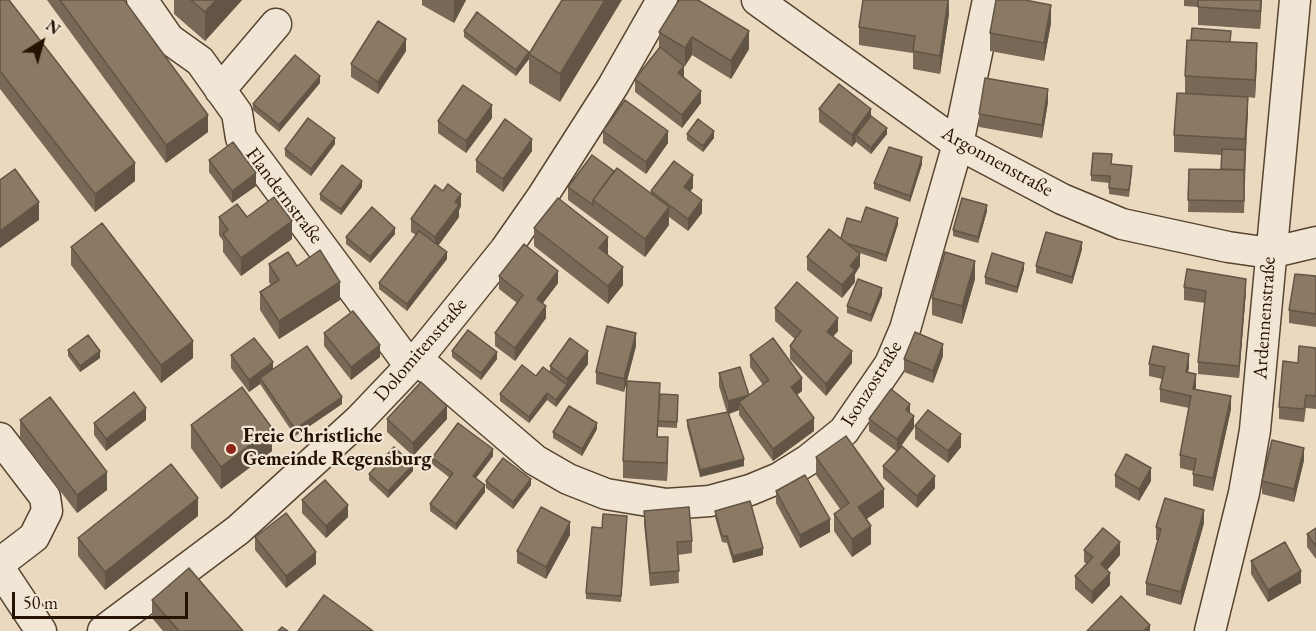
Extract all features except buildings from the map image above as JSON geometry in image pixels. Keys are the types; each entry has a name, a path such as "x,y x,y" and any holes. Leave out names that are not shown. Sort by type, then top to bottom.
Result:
{"street":[{"name":"Flandernstraße","path":"142,0 169,39 200,62 237,113 241,138 413,363"},
{"name":"Dolomitenstraße","path":"103,631 238,530 359,420 413,363 505,250 542,197 613,86 662,0"},
{"name":"Argonnenstraße","path":"757,0 958,144 1062,199 1122,224 1270,253"},
{"name":"Isonzostraße","path":"413,363 536,460 568,479 606,494 666,504 710,501 750,490 779,478 808,460 844,431 890,364 905,329 958,144 988,0"},
{"name":"Ardennenstraße","path":"1210,631 1244,493 1255,430 1295,0"},
{"path":"220,90 276,24"},
{"path":"1270,253 1316,242"},
{"path":"0,438 45,497 47,511 42,526 34,537 0,563"},
{"path":"0,569 41,631"}],"place":[{"name":"Freie Christliche Gemeinde Regensburg","path":"231,449"}]}
